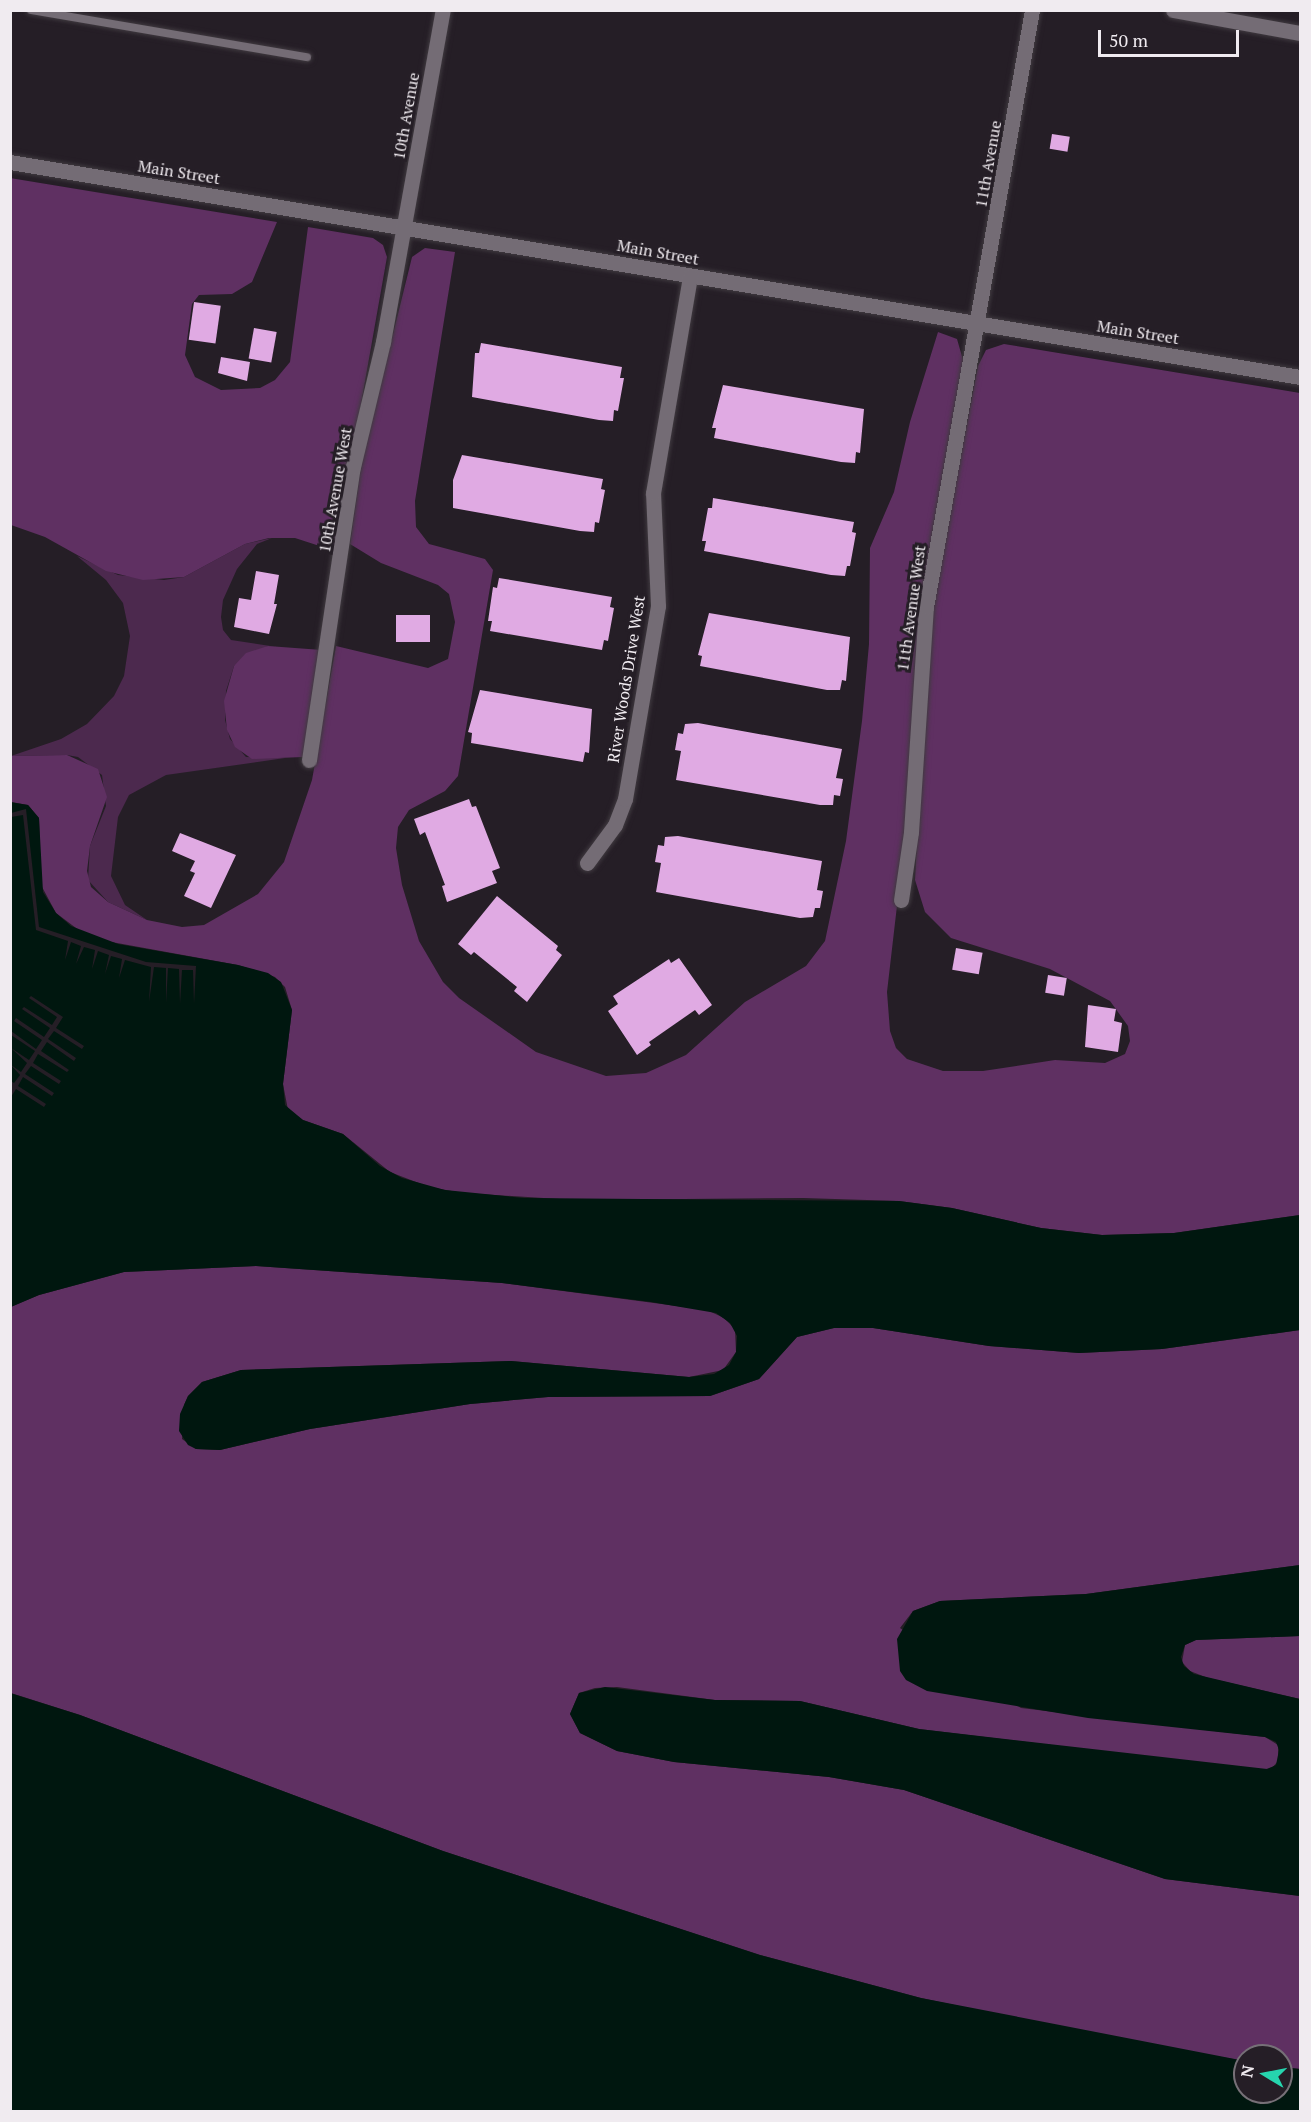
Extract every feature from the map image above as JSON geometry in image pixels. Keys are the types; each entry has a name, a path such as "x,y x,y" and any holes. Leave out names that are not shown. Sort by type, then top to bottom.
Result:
{"street":[{"name":"10th Avenue","path":"405,228 443,10"},
{"name":"11th Avenue","path":"978,323 1032,10"},
{"path":"1173,10 1300,33"},
{"name":"Main Street","path":"10,162 1300,377"},
{"name":"10th Avenue West","path":"309,760 354,467 378,368 405,228"},
{"name":"River Woods Drive West","path":"587,863 618,821 627,788 658,606 653,493 690,276"},
{"name":"11th Avenue West","path":"901,900 911,832 924,622 978,323"}],"lane":[{"path":"31,10 307,57"}],"shaded area":[{"path":"10,178 277,222 252,282 232,294 199,295 192,304 185,355 195,377 221,390 260,388 275,380 290,362 308,227 373,238 383,245 387,257 335,551 295,538 269,538 245,544 184,577 143,580 106,571 45,537 11,525"},
{"path":"425,248 455,252 415,501 416,527 429,544 485,559 493,570 458,776 445,791 409,810 398,827 396,848 402,885 419,941 443,982 459,998 536,1052 606,1076 646,1073 686,1055 745,1002 806,966 825,941 846,841 862,721 869,644 870,548 894,492 910,422 938,332 957,339 963,360 919,626 906,828 887,992 890,1031 896,1048 907,1059 943,1071 983,1071 1055,1060 1105,1063 1125,1054 1130,1041 1128,1026 1110,1001 1050,969 951,938 925,912 915,880 928,628 978,366 986,350 1004,344 1300,393 1300,1215 1174,1233 1102,1235 1041,1228 952,1208 899,1201 803,1198 575,1200 463,1193 429,1187 390,1172 343,1134 303,1120 288,1110 283,1084 292,1010 285,987 275,977 238,965 106,941 80,931 56,913 41,885 39,818 28,805 11,802 10,756 67,755 98,769 107,797 90,846 87,871 91,887 108,902 147,920 182,927 204,925 258,894 284,862 312,780 336,646 428,668 448,659 455,622 449,594 438,585 381,563 350,544 362,460 412,257"},
{"path":"272,538 257,544 237,569 223,600 221,617 223,630 231,640 277,647 268,646 234,666 226,691 225,720 230,739 246,757 285,758 166,775 129,795 118,817 111,876 125,905 147,920 108,902 88,880 90,846 106,806 102,775 78,757 67,755 11,756 61,739 87,724 114,696 124,676 130,636 123,603 106,580 77,556 118,575 164,580 184,577 245,544"},
{"path":"268,646 322,650 303,757 252,759 235,747 227,730 224,701 234,666 246,653"},
{"path":"10,802 28,805 39,818 43,892 56,913 71,926 118,944 238,965 268,973 281,982 292,1010 283,1084 285,1105 303,1120 343,1134 380,1166 402,1178 445,1190 524,1198 899,1201 952,1208 1041,1228 1102,1235 1174,1233 1300,1215 1300,1330 1162,1349 1079,1353 989,1346 873,1328 834,1328 797,1337 759,1379 710,1396 548,1397 470,1404 310,1429 220,1450 196,1449 188,1445 179,1431 180,1414 188,1396 202,1382 241,1370 511,1361 689,1377 714,1374 729,1365 736,1352 737,1336 730,1323 716,1313 651,1302 502,1283 256,1266 124,1272 39,1295 11,1307"},
{"path":"256,1266 502,1283 707,1310 724,1318 735,1329 736,1352 723,1370 689,1377 511,1361 241,1370 202,1382 188,1396 184,1405 182,1439 196,1449 220,1450 310,1429 470,1404 548,1397 710,1396 759,1379 797,1337 834,1328 873,1328 989,1346 1079,1353 1162,1349 1300,1330 1300,1565 1086,1594 940,1601 913,1611 900,1628 1021,1708 1265,1737 1278,1745 1278,1761 1272,1768 1260,1770 919,1729 800,1701 715,1700 617,1687 595,1688 579,1693 570,1714 580,1733 617,1751 674,1762 829,1777 904,1790 1165,1879 1300,1896 1300,2069 1293,2068 1293,2044 1233,2044 1233,2059 1125,2041 921,1998 760,1955 443,1851 80,1715 11,1693 10,1307 39,1295 124,1272"},
{"path":"1300,1565 1300,1636 1196,1640 1185,1645 1181,1657 1184,1666 1194,1674 1300,1699 1300,1896 1165,1879 904,1790 829,1777 674,1762 617,1751 580,1733 570,1714 579,1693 605,1687 715,1700 800,1701 919,1729 1267,1769 1276,1765 1279,1750 1276,1742 1265,1737 1088,1718 927,1691 906,1680 900,1671 897,1639 913,1611 940,1601 1086,1594"},
{"path":"1300,1636 1300,1699 1208,1678 1190,1671 1182,1662 1185,1645 1196,1640"},
{"path":"10,1693 80,1715 443,1851 760,1955 921,1998 1233,2059 1233,2104 1293,2104 1293,2068 1300,2069 1300,2111 11,2111"}],"pier":[{"path":"26,809 39,927 146,962 196,966 194,1004 193,970 182,970 180,1004 179,969 168,968 166,1003 166,968 154,967 149,1002 151,967 125,960 119,978 122,959 111,956 105,974 109,955 98,951 92,969 95,950 84,947 76,964 81,946 71,942 65,960 68,941 36,930 23,815 11,817 11,813"},
{"path":"31,996 63,1017 56,1028 84,1046 82,1049 54,1031 48,1039 76,1058 74,1061 47,1042 41,1051 69,1070 67,1072 38,1054 33,1063 61,1081 59,1084 31,1066 25,1074 54,1093 52,1096 23,1077 18,1086 46,1104 44,1107 16,1089 11,1097 11,1081 14,1083 20,1075 11,1065 21,1072 27,1063 11,1048 29,1060 35,1051 11,1035 11,1031 36,1049 42,1040 14,1021 16,1018 44,1037 50,1028 22,1009 24,1007 52,1025 57,1017 29,998"}],"building":[{"path":"1052,134 1070,137 1067,152 1050,149"},
{"path":"194,302 221,306 215,343 189,340"},
{"path":"254,328 277,332 271,363 249,359"},
{"path":"481,343 622,367 620,378 624,378 618,411 614,410 613,421 472,397 475,353 479,353"},
{"path":"221,357 250,362 247,381 218,373"},
{"path":"723,385 864,409 860,453 856,452 855,463 714,438 716,428 712,428"},
{"path":"462,455 603,479 601,489 605,490 599,523 595,522 594,532 580,531 453,508 453,480"},
{"path":"713,498 854,522 852,532 856,533 850,566 847,566 845,576 704,551 706,541 702,541 708,508 712,508"},
{"path":"256,571 279,575 274,604 277,604 269,634 234,627 239,598 251,600"},
{"path":"499,578 612,597 610,607 614,608 608,641 604,640 602,650 490,631 492,621 488,621 493,587 497,588"},
{"path":"709,613 850,637 846,681 842,680 840,690 827,690 700,666 702,656 698,655"},
{"path":"396,615 430,615 430,642 396,642"},
{"path":"480,690 592,709 589,753 585,752 583,762 471,743 472,733 468,732"},
{"path":"698,723 842,749 836,778 843,779 840,796 834,795 833,805 820,805 676,780 681,751 675,750 678,733 683,734 685,724"},
{"path":"469,799 472,807 476,806 500,868 492,871 497,883 447,902 442,886 445,885 425,832 420,835 414,819"},
{"path":"180,833 236,855 211,908 184,896 195,873 190,871 195,861 172,851"},
{"path":"678,836 822,861 817,890 823,891 820,908 815,908 813,917 800,918 656,892 661,863 655,862 658,845 664,846 665,837"},
{"path":"497,896 558,946 556,950 562,955 527,1002 514,991 517,987 474,952 471,955 458,944"},
{"path":"956,948 983,953 979,974 952,970"},
{"path":"679,958 712,1005 699,1015 695,1010 649,1042 651,1045 637,1055 608,1011 618,1004 613,996 669,959 671,963"},
{"path":"1048,975 1067,978 1064,996 1045,993"},
{"path":"1088,1005 1116,1009 1114,1021 1122,1023 1118,1052 1085,1047"}]}
